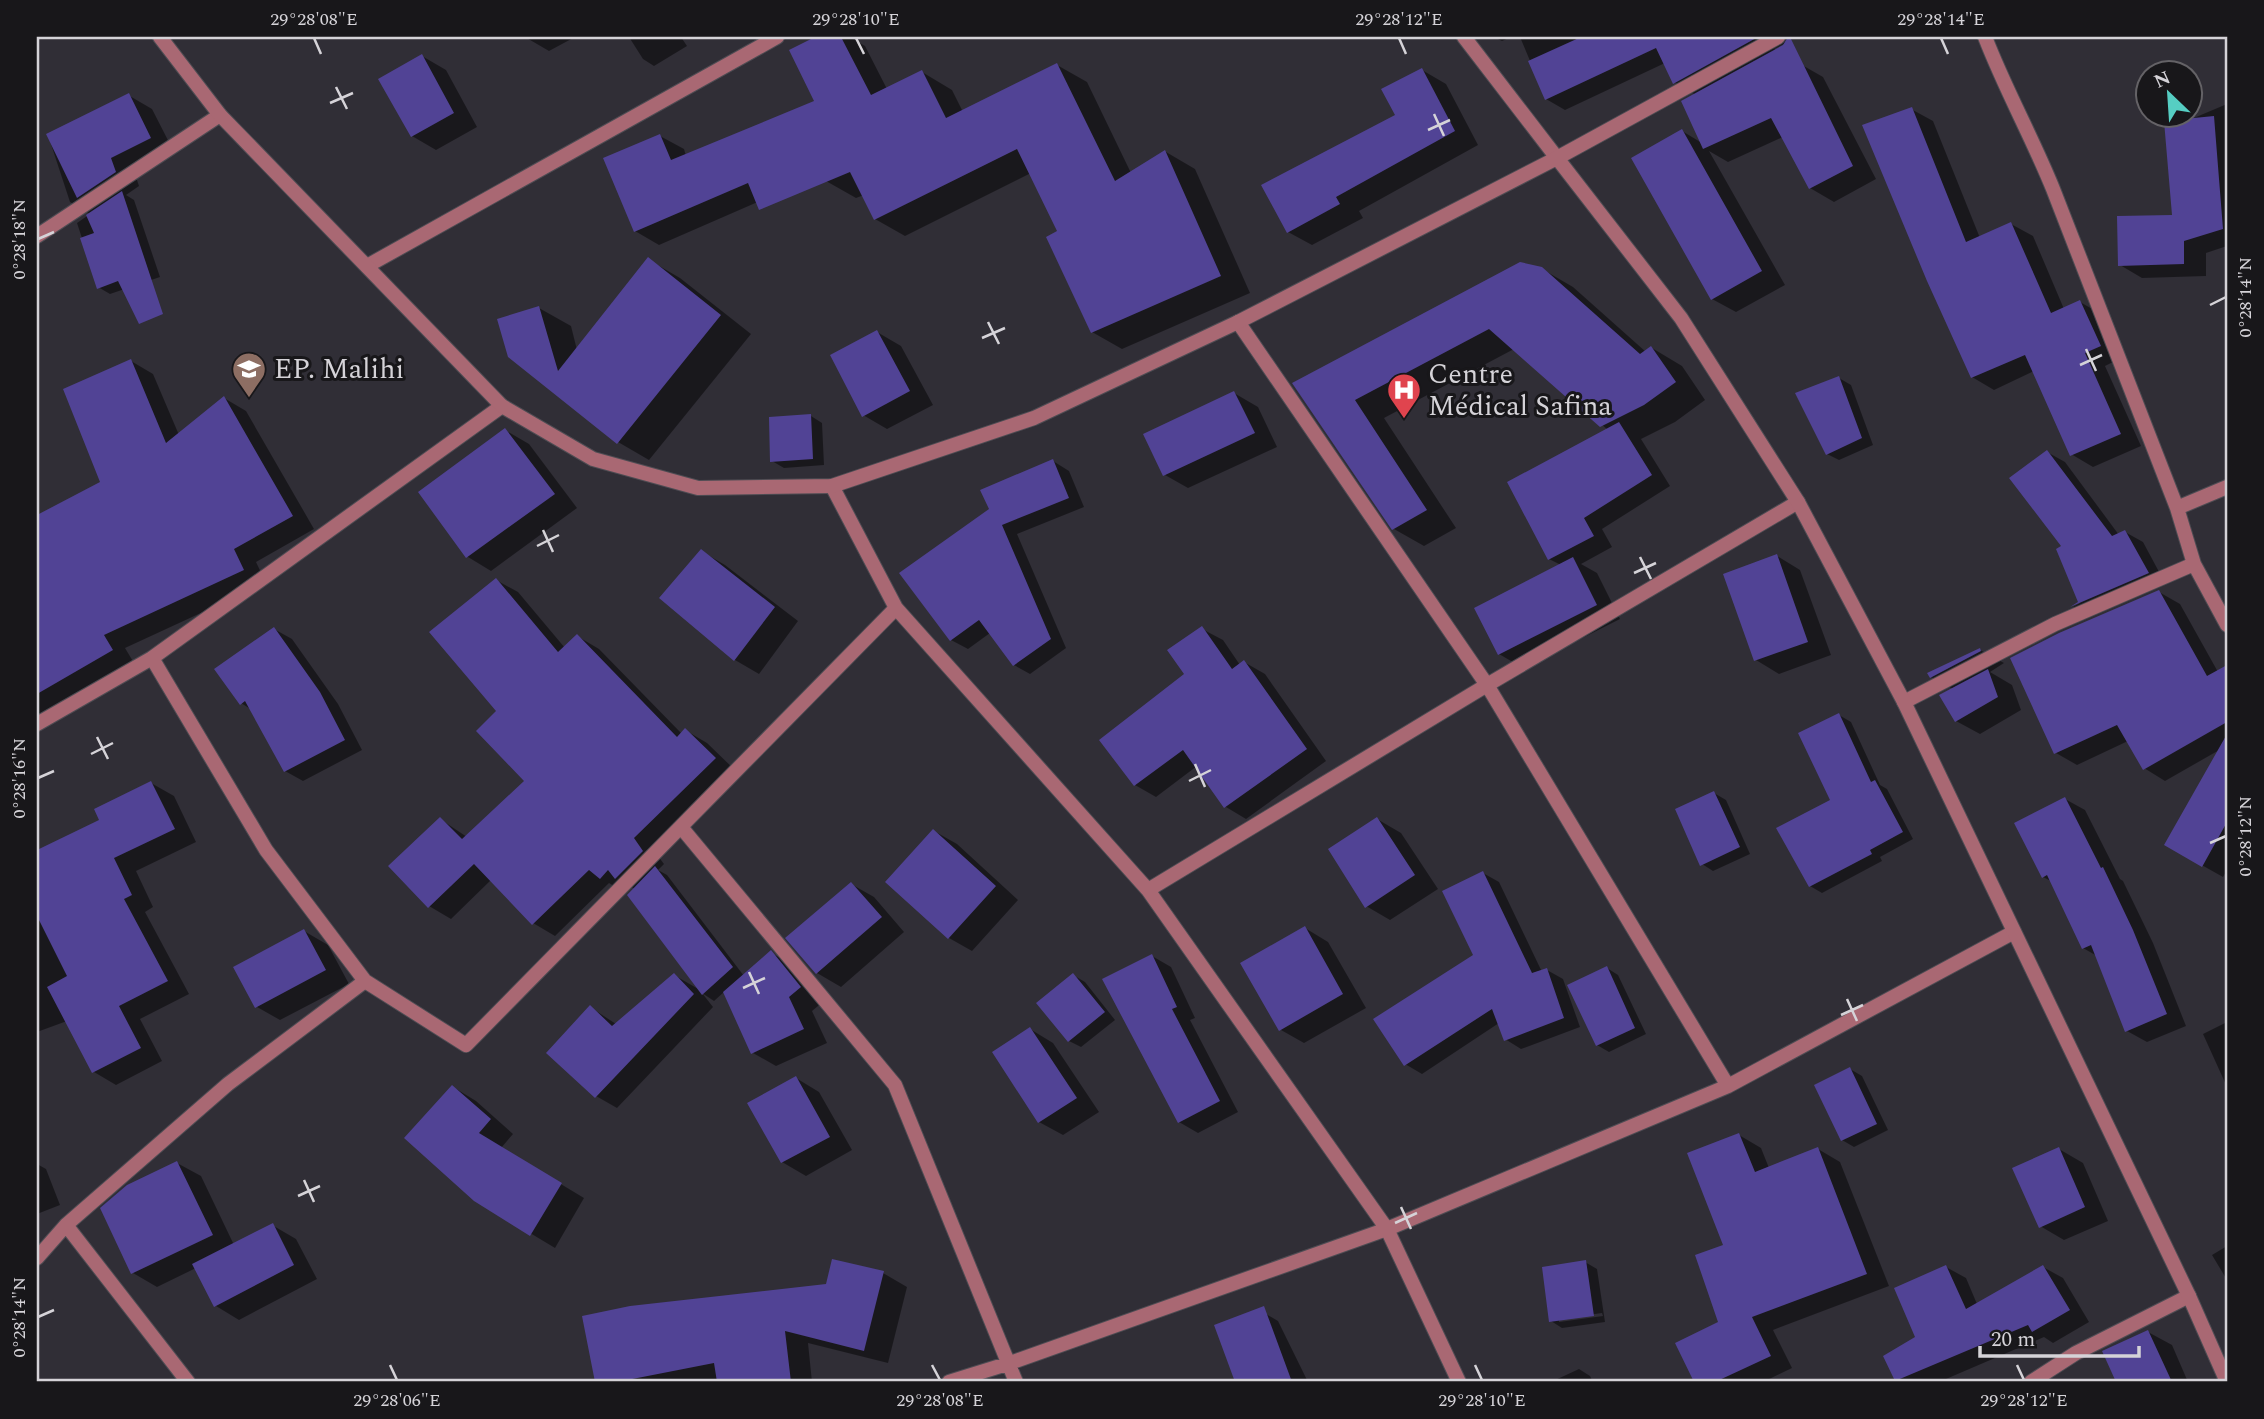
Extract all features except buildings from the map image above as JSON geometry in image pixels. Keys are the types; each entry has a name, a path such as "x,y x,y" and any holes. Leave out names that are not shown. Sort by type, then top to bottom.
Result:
{"street":[{"path":"159,37 220,115 502,406 593,459 698,488 832,486 1034,418 1238,322 1557,158 1778,37"},
{"path":"367,266 776,37"},
{"path":"1464,37 1681,318 1798,502 1905,702 2189,1296 2227,1382"},
{"path":"1985,37 2002,80 2038,154 2177,508 2194,564 2227,625"},
{"path":"37,236 220,115"},
{"path":"1238,322 1487,685 1728,1086"},
{"path":"37,724 152,659 502,406"},
{"path":"832,486 895,607 1148,890 1387,1229 1459,1382"},
{"path":"2177,508 2227,487"},
{"path":"1148,890 1487,685 1798,502"},
{"path":"1905,702 2056,624 2194,564"},
{"path":"152,659 265,850 365,981 466,1045 895,607"},
{"path":"681,827 895,1085 1016,1382"},
{"path":"949,1382 1010,1363 1387,1229 1728,1086 2014,932"},
{"path":"37,1258 66,1225 228,1084 365,981"},
{"path":"66,1225 188,1382"},
{"path":"2031,1382 2076,1353 2189,1296"}],"place":[{"name":"EP. Malihi","path":"249,399"},
{"name":"Centre Médical Safina","path":"1404,420"}]}
